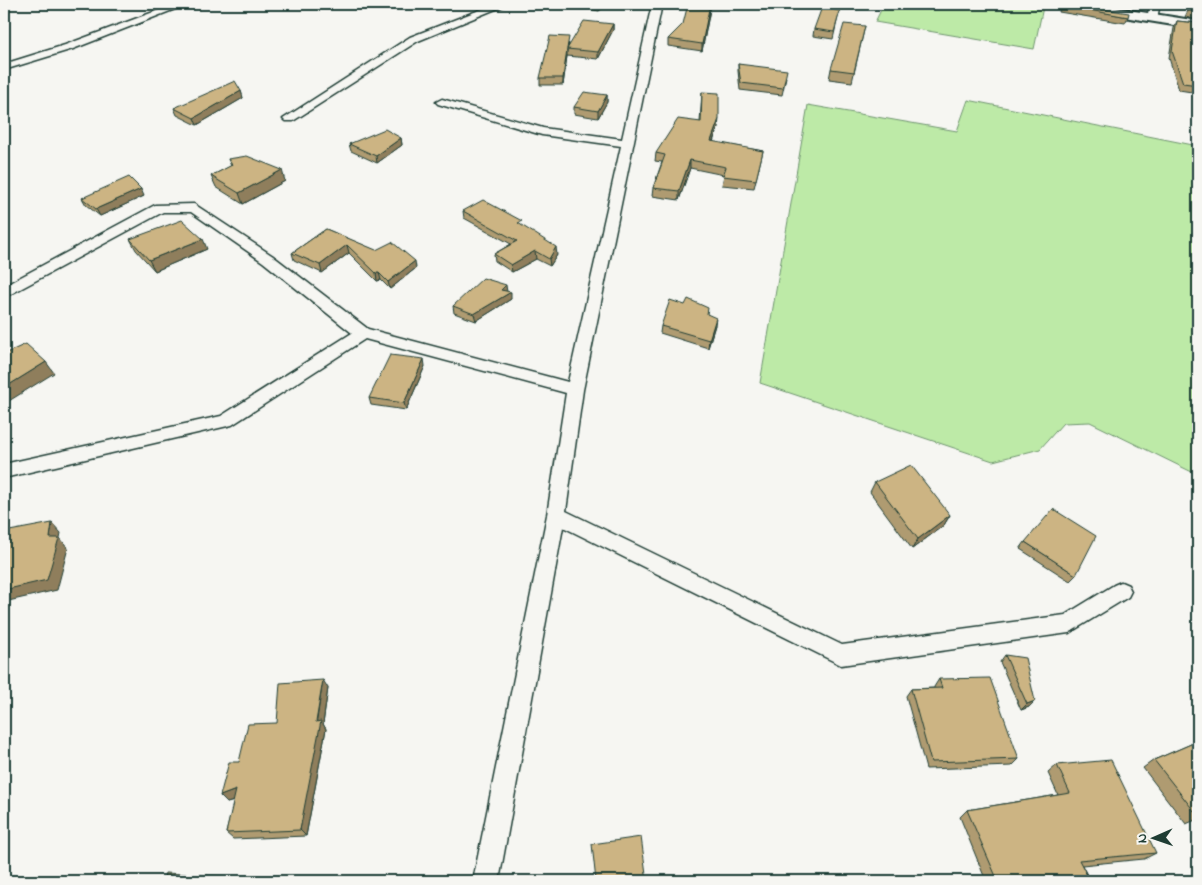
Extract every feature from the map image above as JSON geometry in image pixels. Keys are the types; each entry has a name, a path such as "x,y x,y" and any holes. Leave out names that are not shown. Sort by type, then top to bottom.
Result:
{"main road":[{"path":"1068,4 1154,11 1198,25"}],"street":[{"path":"4,67 69,47 182,4"},
{"path":"289,119 414,39 503,4"},
{"path":"486,881 556,515 575,390 657,4"},
{"path":"442,102 542,131 627,143"},
{"path":"4,292 160,208 194,208 268,259 363,333 575,390"},
{"path":"4,471 226,420 363,333"},
{"path":"556,515 841,655 1069,624 1120,591"}],"green space":[{"path":"884,4 1023,4 1043,7 1034,49 875,22"},
{"path":"968,100 1198,146 1198,475 1090,422 1063,423 1040,449 993,461 760,383 808,105 957,131"}],"building":[{"path":"688,4 710,4 702,44 668,39 683,24"},
{"path":"1062,4 1071,4 1129,13 1128,17"},
{"path":"1191,4 1198,4 1198,12 1188,11"},
{"path":"822,7 840,11 834,32 814,29"},
{"path":"584,21 613,24 598,52 567,49"},
{"path":"1177,21 1198,23 1198,85 1183,83 1172,51"},
{"path":"844,24 865,26 854,72 831,69"},
{"path":"550,36 569,37 563,78 540,78"},
{"path":"738,64 787,70 783,88 741,83"},
{"path":"235,81 241,91 194,118 174,108"},
{"path":"584,92 607,95 598,111 574,107"},
{"path":"702,92 719,93 719,119 711,141 763,151 756,180 723,176 726,167 690,160 679,191 653,188 665,155 656,153 678,119 701,122"},
{"path":"385,129 401,138 376,156 349,144"},
{"path":"247,156 282,170 239,193 211,176 232,165 228,159"},
{"path":"129,177 141,189 96,209 82,198"},
{"path":"483,200 522,221 518,223 556,247 549,259 535,251 511,265 494,254 517,241 463,211"},
{"path":"182,220 203,239 149,260 130,239"},
{"path":"326,229 376,250 392,242 415,261 388,282 347,245 320,265 292,253"},
{"path":"483,278 506,285 501,290 511,292 474,314 453,306"},
{"path":"688,299 708,308 707,314 716,318 709,340 661,326 670,300 685,305"},
{"path":"26,344 46,362 4,388 4,354"},
{"path":"390,355 424,359 404,403 369,398"},
{"path":"911,465 950,515 918,539 875,482"},
{"path":"1053,509 1096,536 1076,575 1025,542"},
{"path":"52,523 50,538 59,538 47,580 4,590 4,532"},
{"path":"1005,655 1025,658 1035,701 1027,704"},
{"path":"990,678 1019,759 931,762 911,689 942,688 939,679"},
{"path":"323,680 316,722 321,721 300,830 226,833 236,790 220,796 229,762 239,762 248,724 277,723 280,683"},
{"path":"1198,741 1198,816 1154,760"},
{"path":"1111,760 1156,853 1079,860 1090,881 1029,881 1028,879 998,881 967,810 1070,793 1057,765"},
{"path":"641,837 647,881 596,881 592,844"},
{"path":"165,873 254,878 254,881 163,881"}]}
